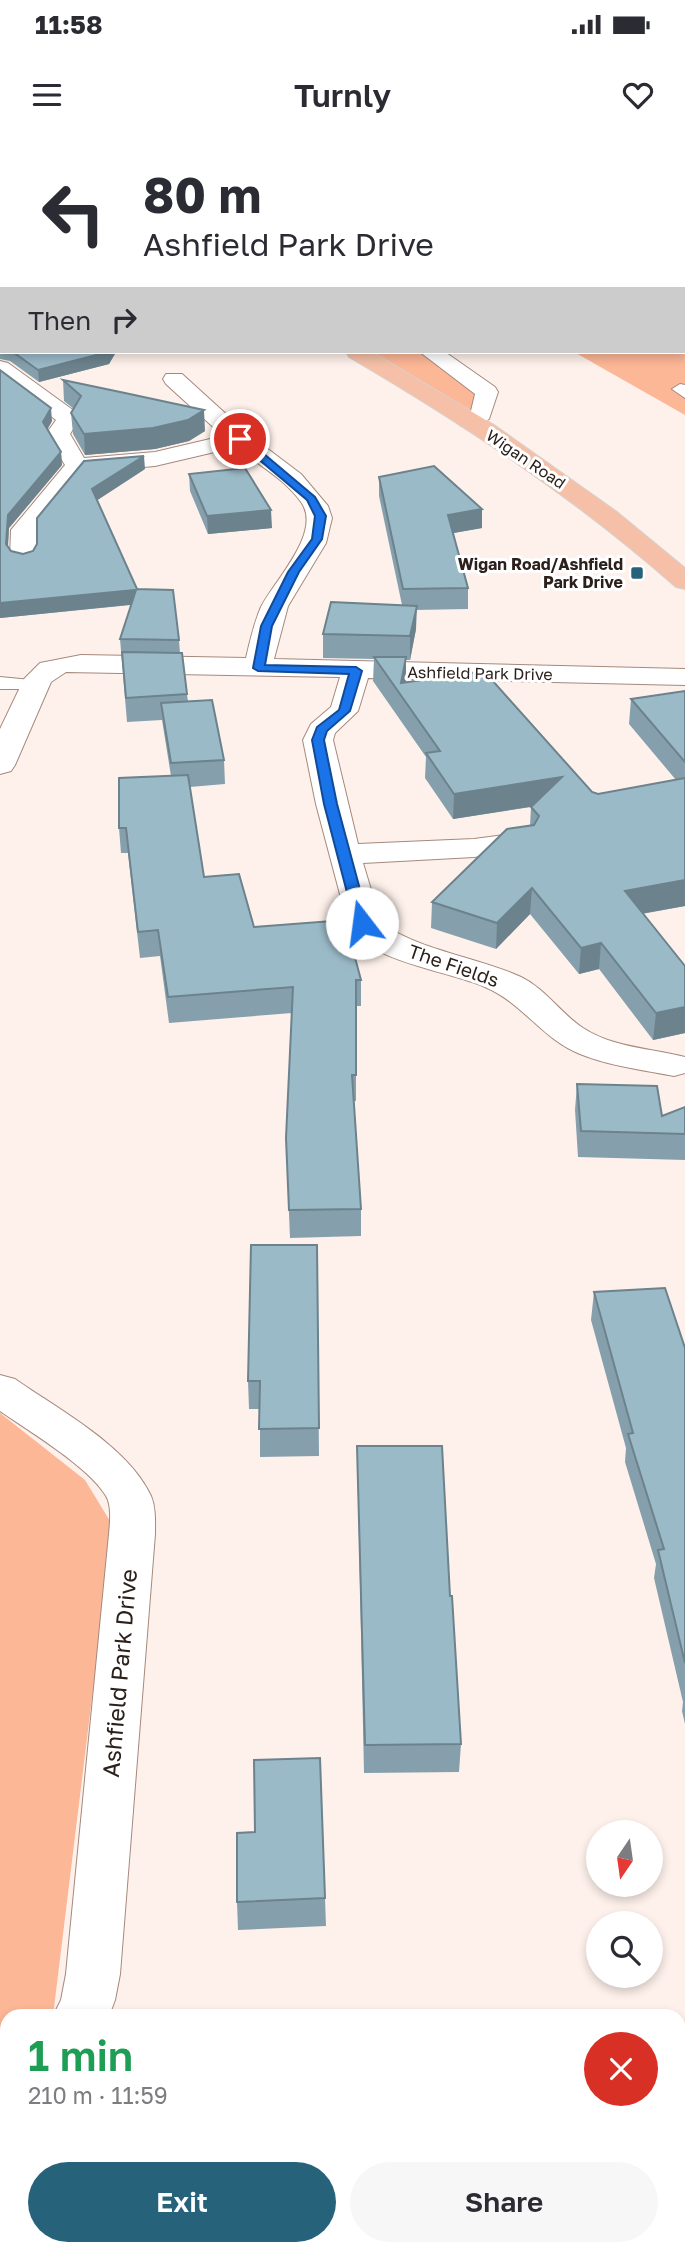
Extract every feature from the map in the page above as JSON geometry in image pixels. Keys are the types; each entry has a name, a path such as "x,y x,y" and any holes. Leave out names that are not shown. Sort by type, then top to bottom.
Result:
{"highway":[{"name":"Wigan Road","path":"360,354 469,421 579,496 682,575"}],"street":[{"path":"434,354 487,392 481,414 469,421"},
{"path":"0,368 69,418 58,434 78,466"},
{"path":"174,379 312,499 321,516 317,539 288,582 266,626 258,668"},
{"path":"23,558 24,530 78,466 155,459 240,439"},
{"name":"Ashfield Park Drive","path":"0,765 35,685 44,672 69,664 685,677"},
{"name":"The Fields","path":"356,671 344,711 318,734 331,804 362,923 373,934 512,985 541,1006 559,1027 590,1046 674,1065"},
{"path":"344,854 474,848 519,842"},
{"name":"Ashfield Park Drive","path":"0,1390 109,1472 128,1495 132,1508 132,1534 94,1961 84,2009"}],"lane":[{"path":"0,683 35,685"}],"shaded area":[{"path":"360,354 434,354 487,392 469,421"},
{"path":"578,354 685,354 685,415"},
{"path":"0,1413 85,1480 113,1526 54,2009 0,2009"}],"building":[{"path":"16,354 100,354 38,370"},
{"path":"0,370 51,408 43,422 61,452 8,515 6,544 11,551 23,554 33,551 37,544 37,518 84,461 144,456 92,489 137,589 173,590 179,640 120,639 136,590 0,603"},
{"path":"63,380 204,410 188,420 153,428 84,434 71,413 81,396"},
{"path":"434,466 482,509 448,515 468,588 403,589 379,477"},
{"path":"245,468 271,510 207,516 189,474"},
{"path":"331,602 417,606 410,636 323,634"},
{"path":"122,652 182,653 187,694 126,698"},
{"path":"374,657 406,657 401,683 484,671 592,792 598,794 685,778 685,880 625,891 685,966 685,1007 656,1013 601,943 581,948 532,888 497,923 432,902 507,829 534,825 539,816 531,807 562,777 454,794 426,753 440,751"},
{"path":"685,691 685,762 631,699"},
{"path":"212,700 224,760 171,763 161,703"},
{"path":"188,775 204,877 239,874 254,927 345,920 361,980 356,980 356,1075 352,1075 361,1209 289,1210 286,1138 293,987 168,997 158,930 138,932 126,828 119,828 119,778"},
{"path":"577,1084 657,1086 662,1116 685,1107 685,1134 581,1131"},
{"path":"251,1245 317,1245 319,1428 259,1429 260,1381 248,1381"},
{"path":"665,1288 685,1348 685,1663 658,1550 664,1549 628,1434 633,1433 594,1292"},
{"path":"357,1446 442,1446 461,1744 365,1745"},
{"path":"320,1758 325,1898 237,1902 237,1833 255,1832 254,1760"}],"place":[{"name":"Wigan Road/Ashfield Park Drive","path":"637,573"}],"route":[{"path":"240,439 312,499 321,516 317,539 294,572 266,626 258,668 356,671 349,702 344,711 321,730 318,740 331,804 362,923"}]}
